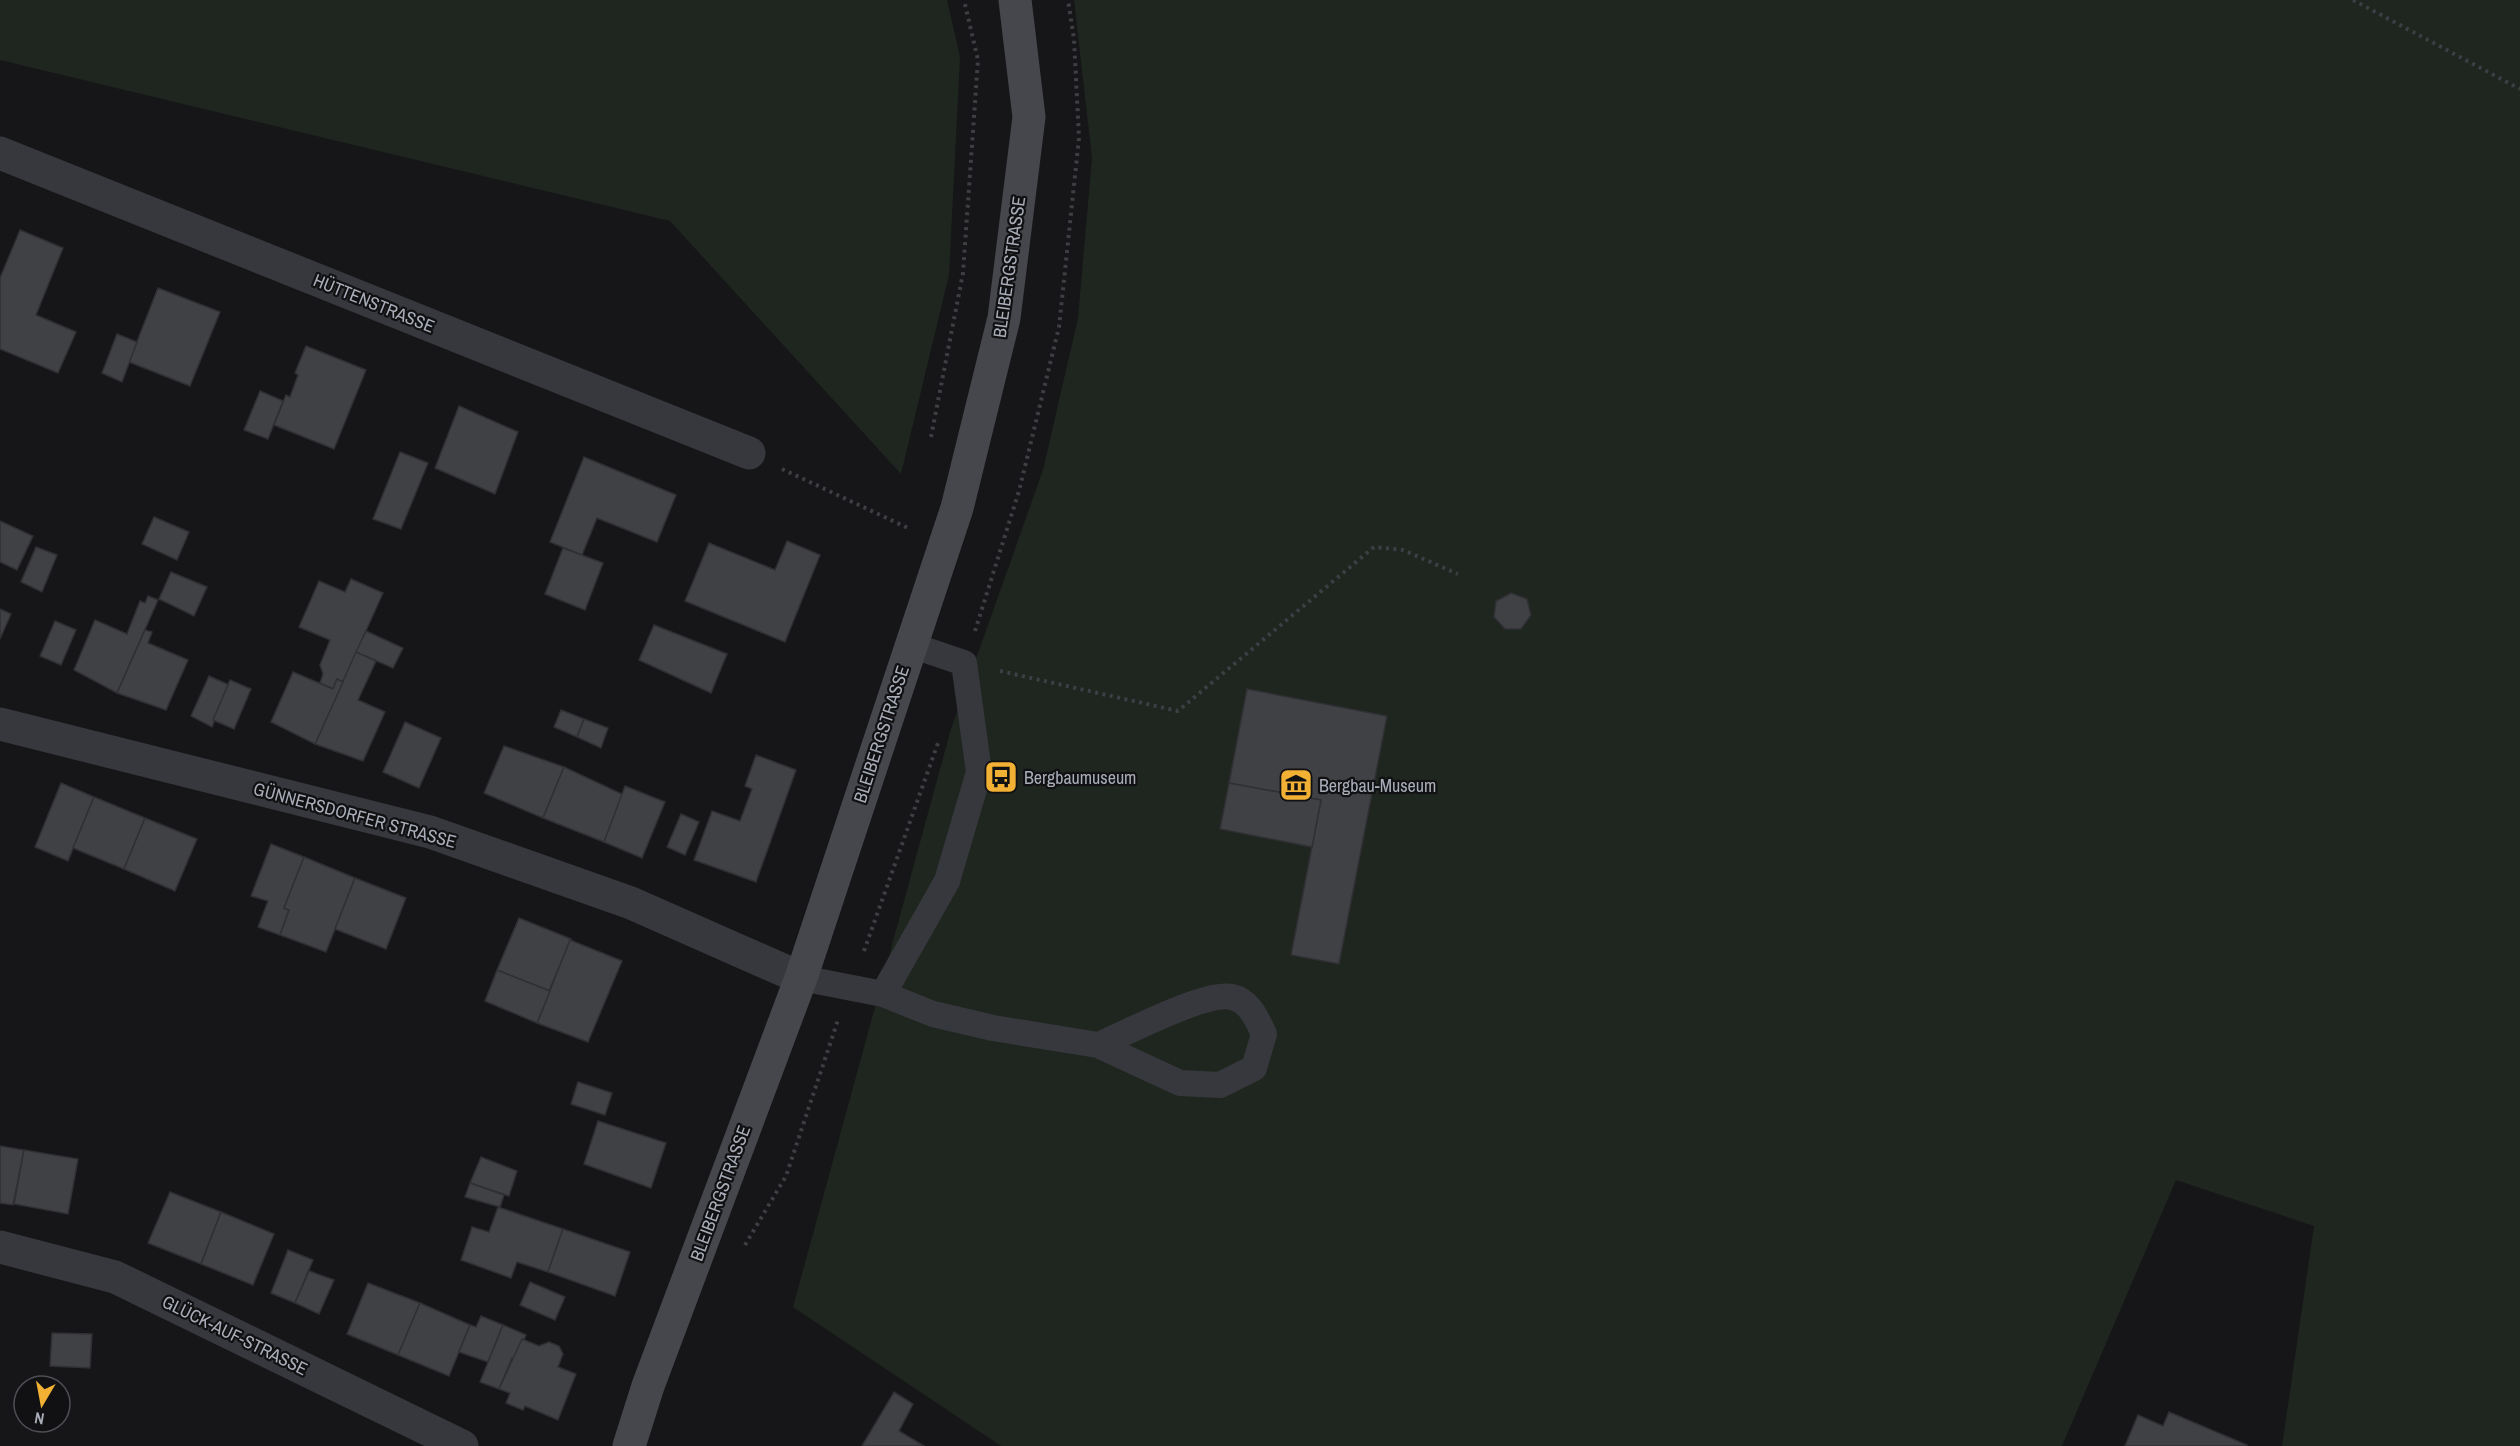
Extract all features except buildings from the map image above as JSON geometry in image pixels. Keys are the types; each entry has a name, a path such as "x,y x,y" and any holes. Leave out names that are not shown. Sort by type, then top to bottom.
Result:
{"street":[{"name":"BLEIBERGSTRASSE","path":"629,1446 648,1386 801,978 957,508 1004,318 1029,117 1015,0"},
{"name":"HÜTTENSTRASSE","path":"0,153 749,453"},
{"name":"GÜNNERSDORFER STRASSE","path":"0,724 430,832 631,903 801,978"},
{"name":"GLÜCK-AUF-STRASSE","path":"0,1246 115,1277 462,1446"}],"lane":[{"path":"883,994 947,880 979,772 964,663 910,645"},
{"path":"801,978 883,994 933,1014 1098,1045 1180,1083 1220,1085 1254,1068 1264,1034 1251,1008 1232,997 1190,1003 1150,1024 1098,1045"}],"path":[{"path":"930,444 963,273 978,60 964,0"},
{"path":"2353,0 2520,88"},
{"path":"749,453 943,545"},
{"path":"964,663 1178,711 1374,548 1402,549 1458,574"}],"shaded area":[{"path":"0,0 947,0 960,57 949,275 901,474 670,221 0,60"},
{"path":"1074,0 2520,0 2520,1446 2282,1446 2314,1226 2176,1180 2062,1446 1001,1446 793,1307 951,729 1043,470 1078,318 1092,158"}],"place":[{"name":"Bergbaumuseum","path":"1001,777"},
{"name":"Bergbau-Museum","path":"1296,785"}]}
